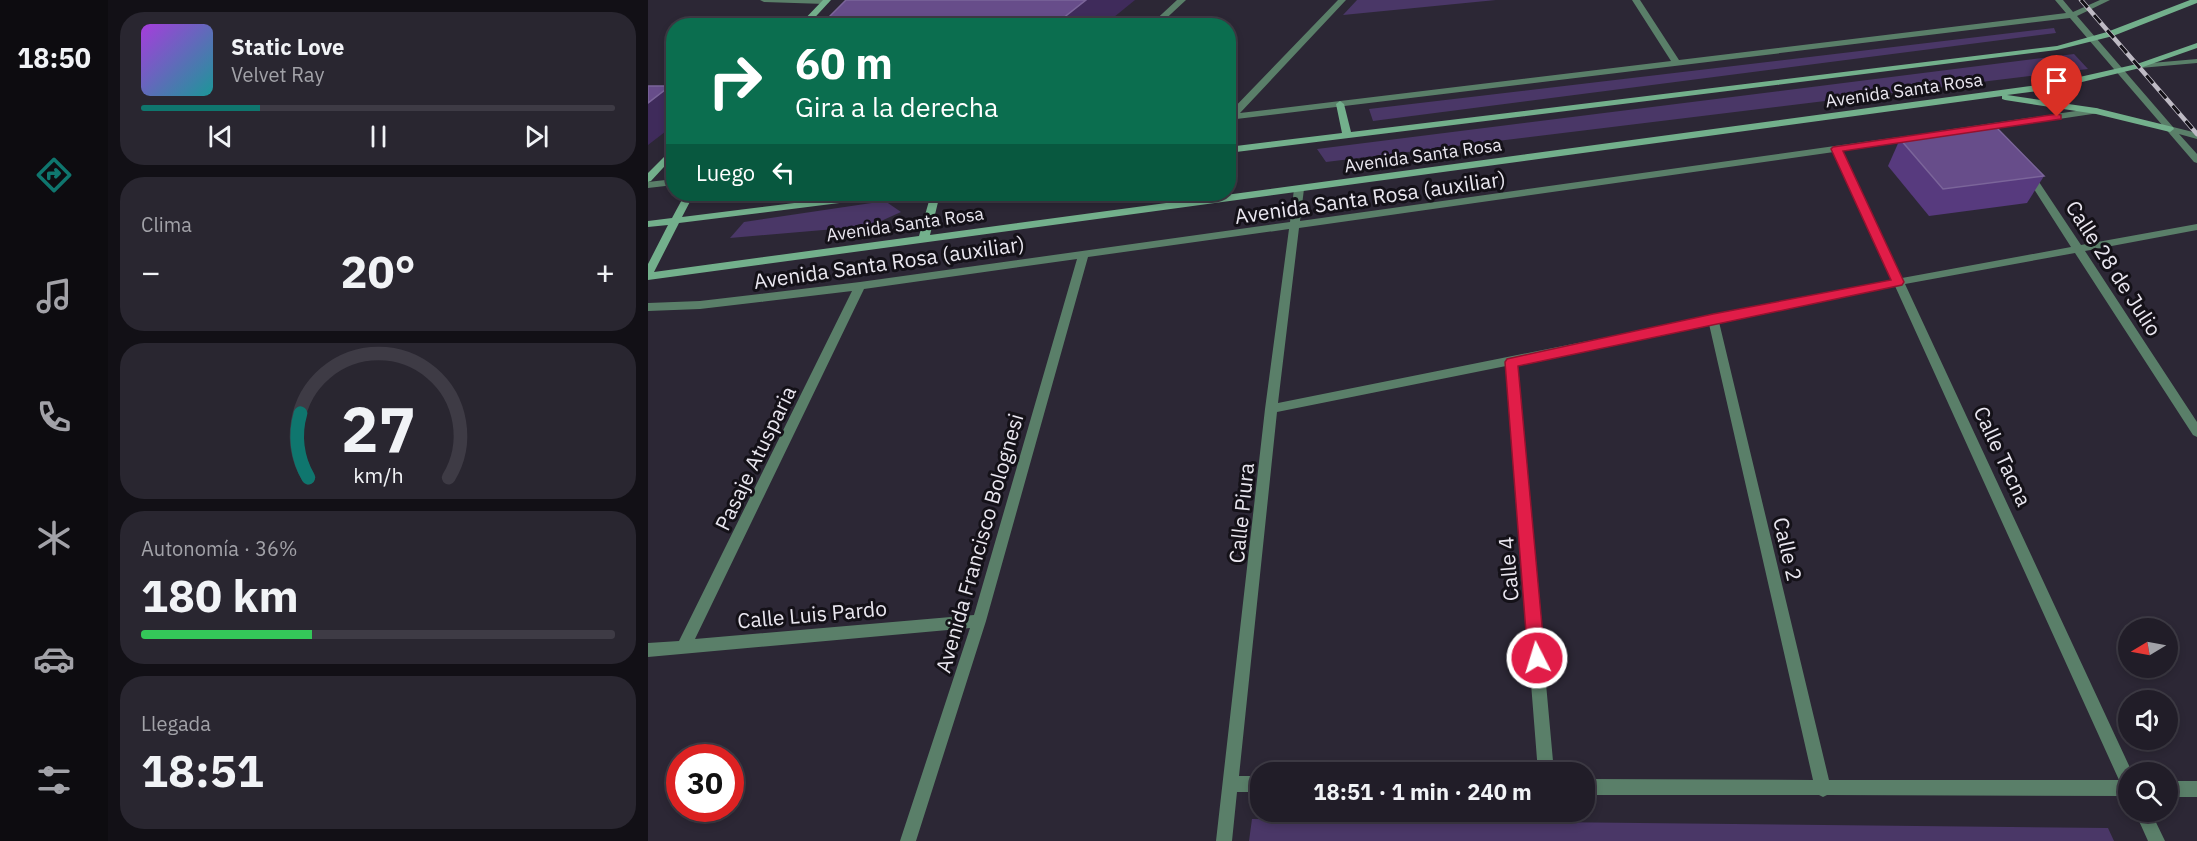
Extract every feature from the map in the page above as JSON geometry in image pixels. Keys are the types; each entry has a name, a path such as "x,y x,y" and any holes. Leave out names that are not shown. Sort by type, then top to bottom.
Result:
{"main road":[{"name":"Avenida Santa Rosa","path":"1236,149 2012,55 2057,48 2093,39 2197,0"},
{"path":"810,18 826,1"},
{"name":"Avenida Santa Rosa","path":"1236,197 2053,86 2121,72 2197,45"},
{"path":"1989,95 2096,111 2170,129"},
{"path":"1340,104 1347,135"},
{"path":"648,179 666,159"},
{"path":"648,275 686,201"},
{"name":"Avenida Santa Rosa","path":"648,224 830,201"},
{"path":"924,238 933,201"},
{"name":"Avenida Santa Rosa","path":"648,275 1207,201"}],"street":[{"path":"764,0 826,1"},
{"path":"1162,18 1182,0"},
{"path":"1236,111 1342,0"},
{"path":"1636,0 1676,62"},
{"path":"2059,0 2197,160"},
{"path":"1236,116 2072,15 2106,0"},
{"path":"2140,66 2197,61"},
{"name":"Avenida Santa Rosa (auxiliar)","path":"648,307 700,305 860,286 1837,149 2002,131 2096,111"},
{"path":"2170,129 2197,136"},
{"name":"Calle Tacna","path":"1837,149 2119,762"},
{"name":"Calle 28 de Julio","path":"2023,164 2197,432"},
{"path":"648,185 666,183"},
{"name":"Calle Piura","path":"1224,841 1271,409 1299,189"},
{"path":"1271,409 1898,282 2197,227"},
{"name":"Avenida Francisco Bolognesi","path":"908,841 979,621 1084,254"},
{"name":"Pasaje Atusparia","path":"684,646 860,286"},
{"name":"Calle 2","path":"1713,319 1822,789"},
{"name":"Calle 4","path":"1511,362 1545,762"},
{"name":"Calle Luis Pardo","path":"648,650 979,621"},
{"path":"1232,784 1250,784"},
{"path":"1595,787 2118,788"},
{"path":"2178,789 2197,789"},
{"path":"2148,822 2157,841"}],"shaded area":[{"path":"1357,0 1496,0 1343,15"},
{"path":"2054,28 2056,33 1373,121 1369,109"},
{"path":"2074,54 2088,69 1326,162 1317,149"},
{"path":"885,201 901,212 870,226 730,238 744,222"},
{"path":"1252,822 1537,822 2108,828 2114,841 1249,841"}],"building":[{"path":"846,0 1086,0 1063,18 828,18"},
{"path":"648,86 666,86 666,89 648,103"},
{"path":"1996,127 2044,176 1943,189 1900,139"}],"railway":[{"path":"2081,0 2197,134"}],"route":[{"path":"1537,658 1511,362 1898,282 1837,149 2057,117"}]}
